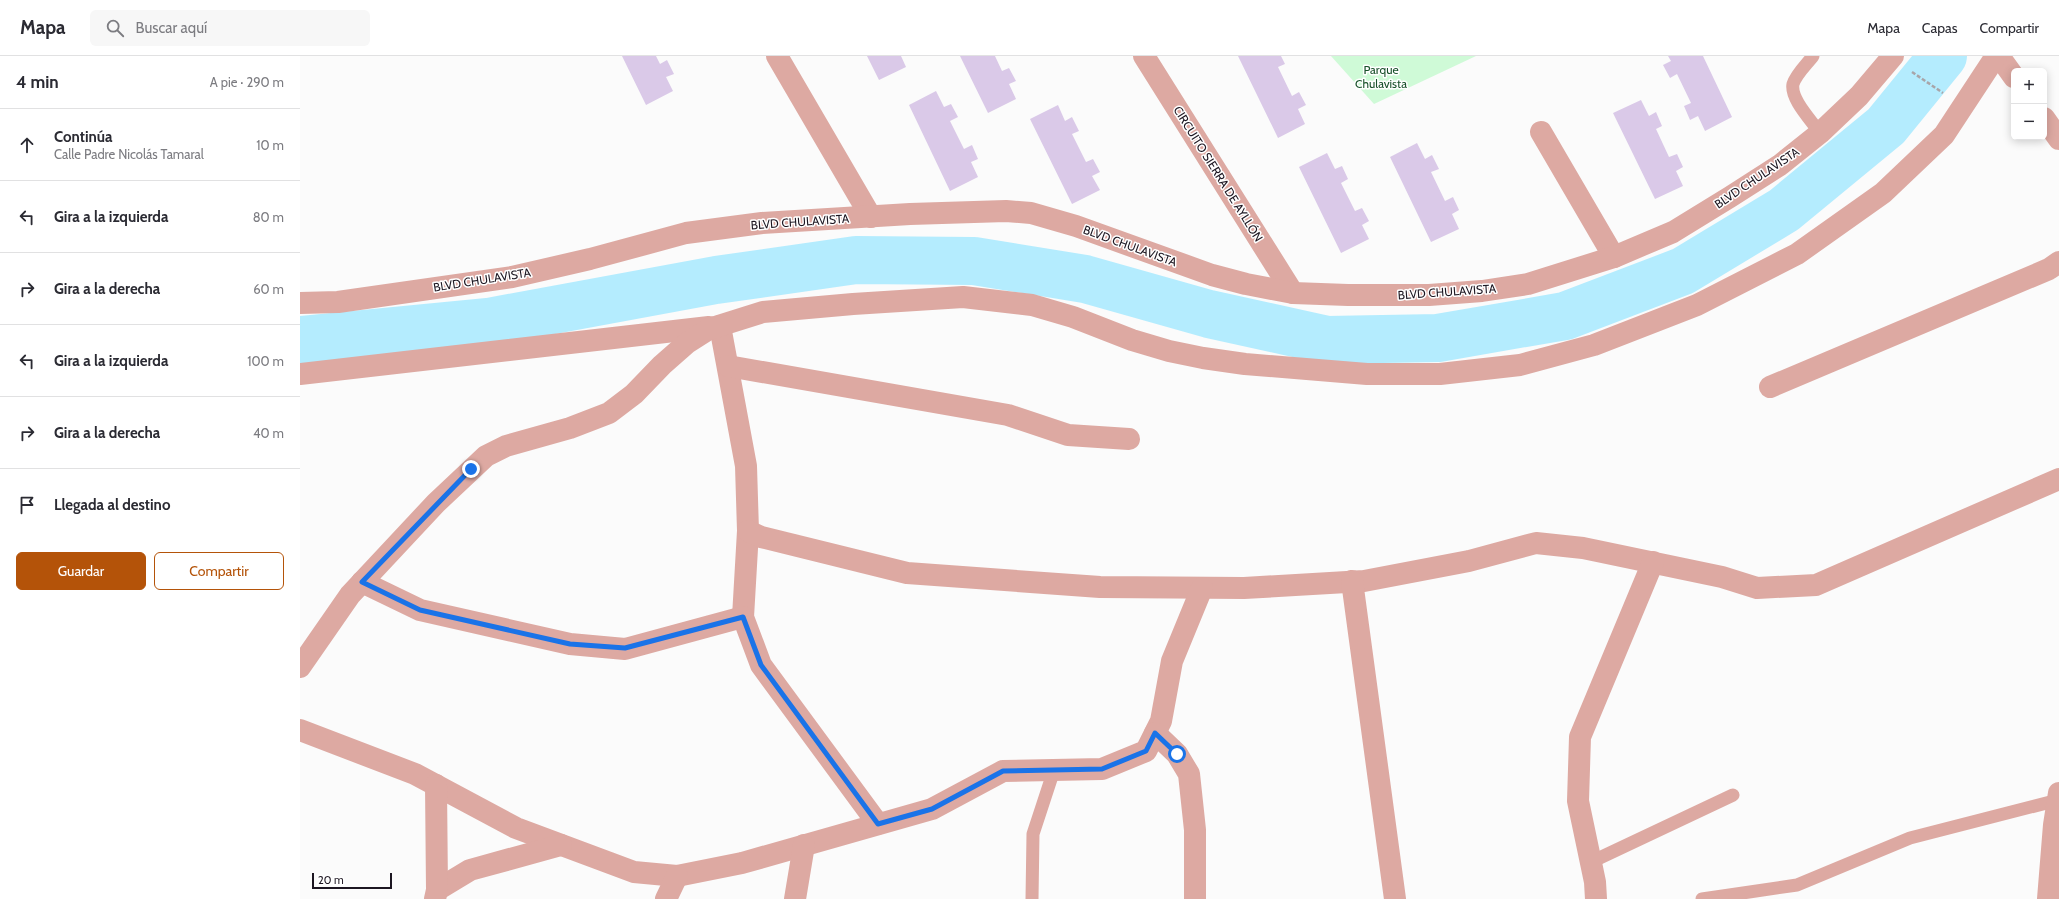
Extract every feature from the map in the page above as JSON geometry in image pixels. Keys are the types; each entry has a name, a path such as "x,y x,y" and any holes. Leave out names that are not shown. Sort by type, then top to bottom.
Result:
{"street":[{"path":"777,56 871,217"},
{"name":"CIRCUITO SIERRA DE AYLLÓN","path":"1144,56 1293,293"},
{"path":"300,667 350,595 436,503 486,456 506,446 570,428 609,413 634,394 662,365 687,344 710,329 764,312 853,304 963,297 1032,305 1074,317 1132,340 1169,351 1245,364 1367,374 1440,374 1520,365 1594,345 1697,305 1797,254 1883,193 1944,135 1996,56"},
{"path":"1999,56 2011,73"},
{"name":"BLVD CHULAVISTA","path":"300,303 338,302 512,277 590,259 686,233 762,223 977,211 1031,213 1076,226 1212,275 1246,284 1293,293 1429,295 1482,291 1528,284 1614,258 1673,232 1780,165 1820,132 1859,96 1892,57"},
{"path":"2047,122 2059,139"},
{"path":"1540,132 1614,258"},
{"path":"1770,387 2049,269 2059,262"},
{"path":"720,326 746,466 748,531 743,617 761,665 878,824"},
{"path":"300,374 720,326"},
{"path":"728,366 1008,415 1068,435 1129,439"},
{"path":"748,531 762,537 907,573 1100,588 1244,588 1364,581 1469,561 1536,543 1583,548 1653,562 1722,577 1757,588 1816,585 2059,479"},
{"path":"1596,899 1591,862 1578,801 1580,737 1653,562"},
{"path":"1352,581 1395,899"},
{"path":"362,582 420,610 570,644 625,648 743,617"},
{"path":"300,730 415,774 516,828 634,872 677,876 742,863 932,809 1003,771 1102,769 1146,751 1161,720 1172,661 1202,588"},
{"path":"1155,733 1177,754 1189,774 1195,830 1195,899"},
{"path":"436,785 436,895"},
{"path":"2048,899 2058,797"},
{"path":"436,895 470,870 561,845"},
{"path":"795,899 804,845"},
{"path":"666,899 677,876"}],"lane":[{"path":"1813,56 1795,80 1793,85 1794,97 1820,132"},
{"path":"1032,899 1033,834 1054,770"},
{"path":"1591,862 1733,795"},
{"path":"1702,899 1797,885 1910,838 2058,797"}],"path":[{"path":"1892,57 1963,107"}],"green space":[{"name":"Parque Chulavista","path":"1331,56 1476,56 1374,104"}],"building":[{"path":"622,56 656,56 660,64 667,60 674,74 666,77 673,91 646,105"},
{"path":"867,56 901,56 906,67 879,80"},
{"path":"960,56 995,56 1002,71 1009,68 1016,81 1009,84 1016,99 988,113"},
{"path":"1238,56 1281,56 1285,64 1278,67 1292,96 1299,92 1306,105 1298,109 1305,124 1278,138"},
{"path":"1668,56 1703,56 1732,117 1705,131 1698,116 1690,120 1684,106 1691,103 1677,74 1670,78 1663,65 1671,61"},
{"path":"936,91 944,107 951,104 958,117 950,121 964,149 972,145 978,159 971,162 978,177 950,191 909,105"},
{"path":"1641,100 1649,116 1656,112 1662,126 1656,129 1669,157 1677,154 1683,167 1676,171 1683,186 1655,199 1613,113"},
{"path":"1058,105 1065,121 1072,117 1079,131 1072,134 1086,162 1093,159 1100,172 1092,176 1100,190 1072,204 1030,119"},
{"path":"1417,143 1425,159 1432,155 1439,169 1431,172 1445,201 1453,197 1459,210 1452,214 1459,229 1431,242 1390,157"},
{"path":"1327,153 1335,169 1342,166 1348,179 1341,183 1355,211 1362,208 1369,221 1362,225 1369,239 1341,253 1299,167"}],"waterway":[{"path":"300,340 488,322 716,280 856,260 974,261 1085,279 1209,314 1327,340 1438,338 1565,316 1683,271 1784,210 1886,126 1943,56"}],"route":[{"path":"471,469 436,503 362,582 420,610 570,644 625,648 743,617 761,665 878,824 932,809 1003,771 1102,769 1146,751 1155,733 1177,754"}]}
